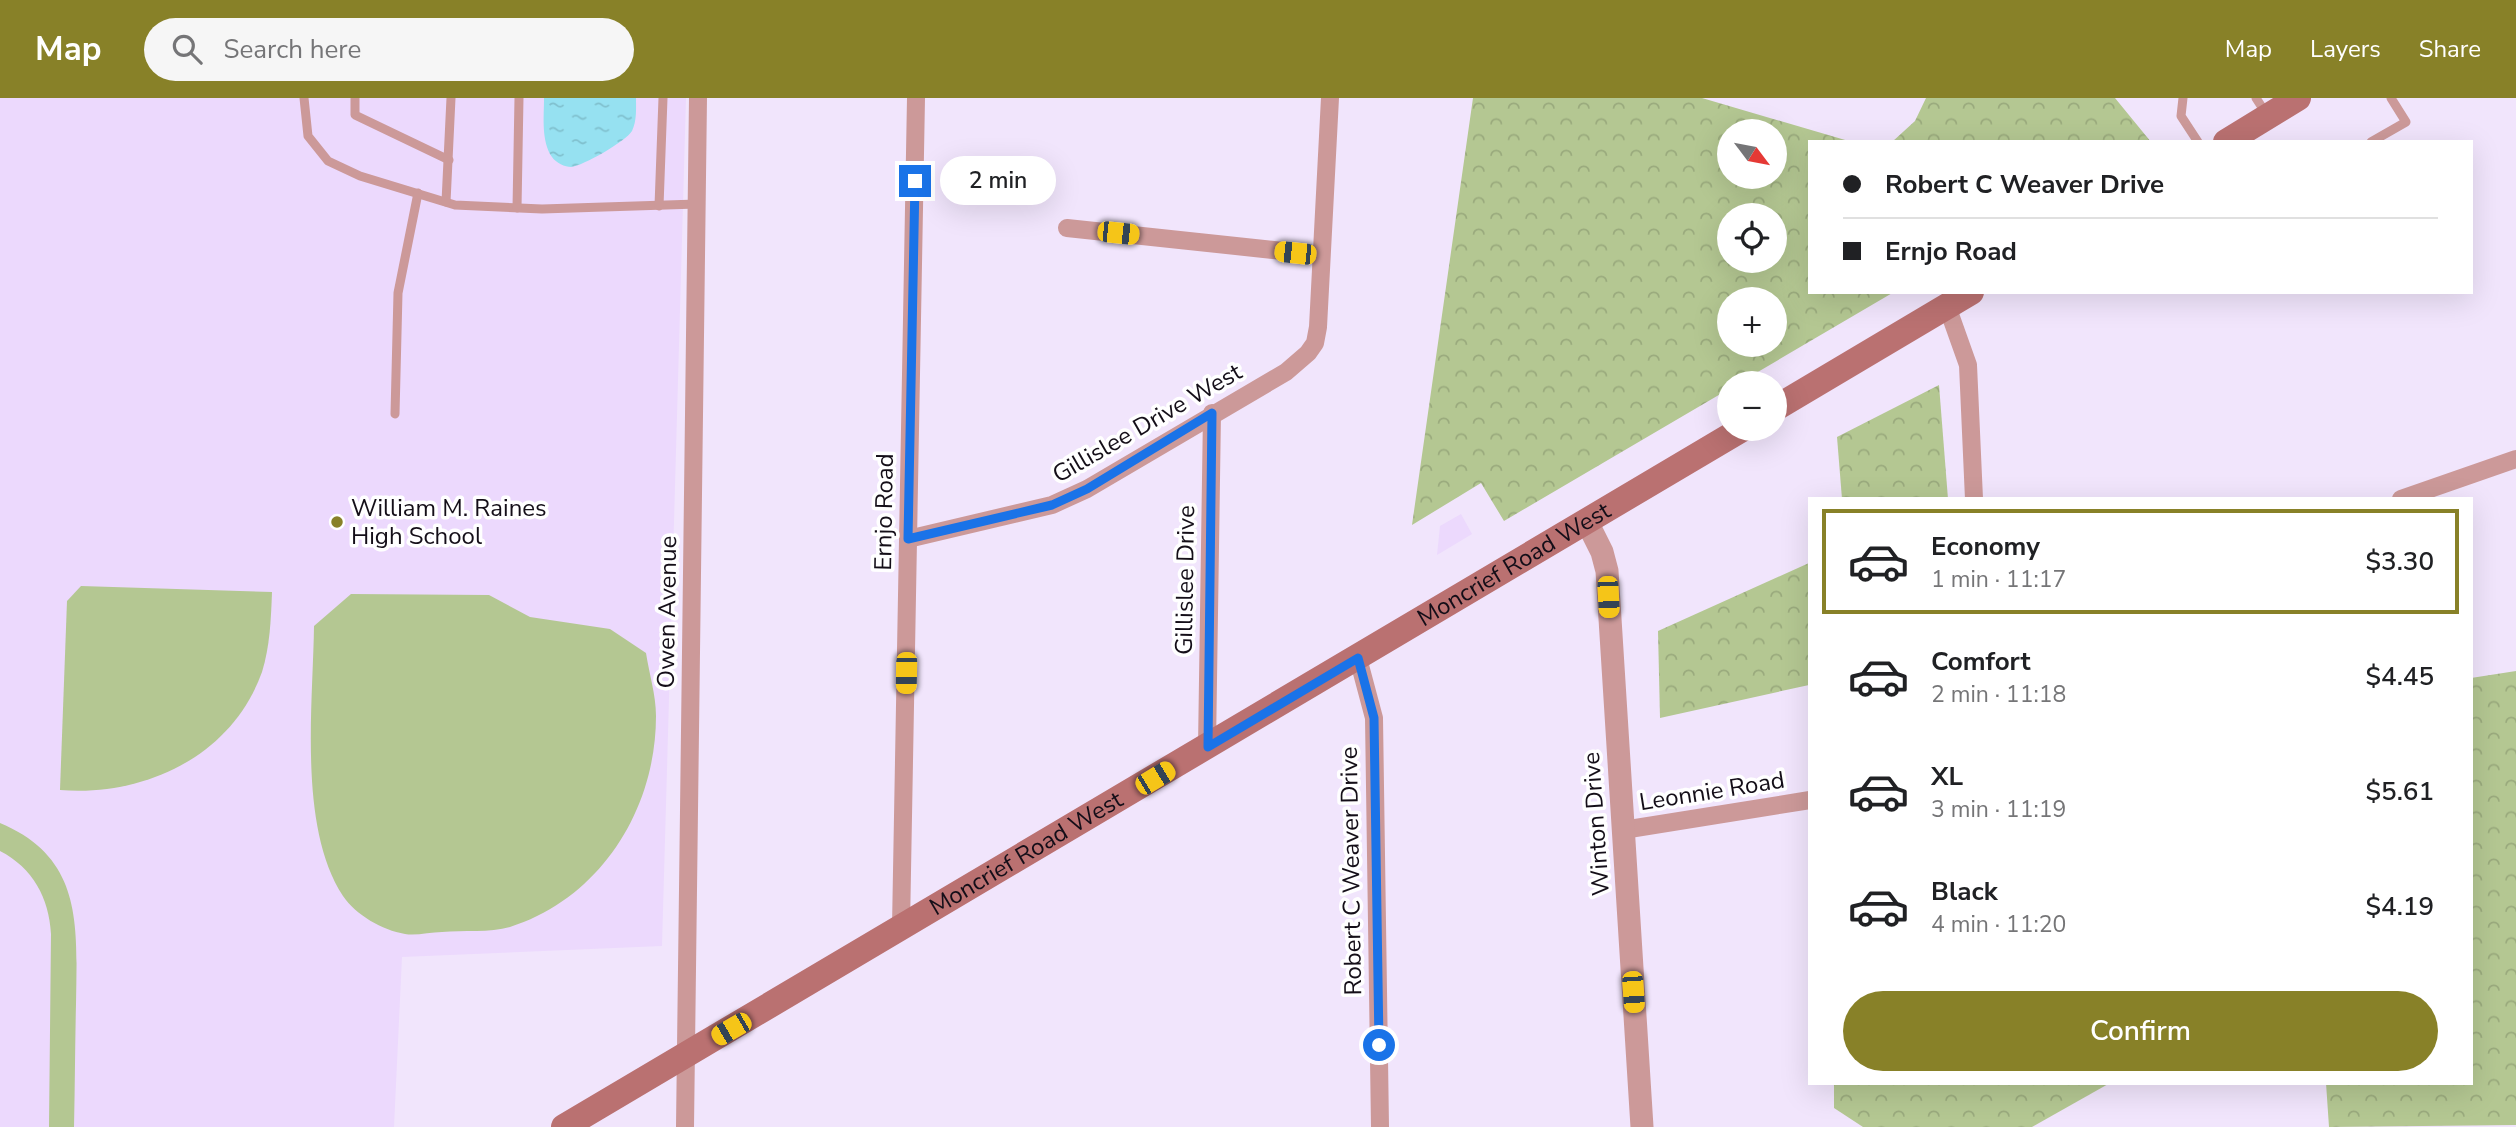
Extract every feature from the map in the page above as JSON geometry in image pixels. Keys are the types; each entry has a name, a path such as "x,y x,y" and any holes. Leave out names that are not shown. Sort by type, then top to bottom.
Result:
{"main road":[{"path":"2232,140 2262,107 2298,98"},
{"path":"1787,401 1968,294"},
{"name":"Moncrief Road West","path":"564,1127 1722,441"}],"street":[{"name":"Ernjo Road","path":"901,927 916,98"},
{"name":"Gillislee Drive West","path":"908,539 1052,505 1087,489 1212,413 1286,372 1308,353 1315,342 1322,293 1320,255 1330,98"},
{"name":"Owen Avenue","path":"685,1127 697,204 701,100"},
{"path":"1067,228 1320,255"},
{"path":"1947,306 1968,365 1974,497"},
{"name":"Gillislee Drive","path":"1208,747 1212,413"},
{"path":"2407,497 2516,459"},
{"name":"Winton Drive","path":"1587,522 1602,552 1607,571 1642,1127"},
{"name":"Robert C Weaver Drive","path":"1358,658 1374,718 1380,1127"},
{"name":"Leonnie Road","path":"1623,830 1808,800"}],"lane":[{"path":"304,98 308,136 328,161 360,176 446,202 517,208 697,204"},
{"path":"355,98 355,115 449,160"},
{"path":"446,202 451,98"},
{"path":"517,208 519,98"},
{"path":"659,206 663,98"},
{"path":"2183,98 2181,116 2197,140"},
{"path":"2374,140 2406,122 2391,98"},
{"path":"395,414 398,293 418,193"}],"shaded area":[{"name":"William M. Raines High School","path":"0,98 686,98 662,946 402,957 394,1127 0,1127"},
{"path":"1461,514 1472,534 1437,555 1440,526"}],"green space":[{"path":"1473,98 1702,98 1774,119 1717,119 1717,189 1787,189 1787,123 1845,140 1808,140 1808,294 1891,294 1787,355 1787,287 1717,287 1717,357 1783,357 1759,371 1717,371 1717,396 1504,521 1481,483 1412,525"},
{"path":"1926,98 2115,98 2149,140 1894,140 1915,121"},
{"path":"1939,385 1948,497 1842,497 1837,437"},
{"path":"1808,563 1808,685 1660,718 1658,631"},
{"path":"81,586 272,592 271,622 262,672 248,701 230,727 207,748 181,765 153,778 92,790 60,790 67,601"},
{"path":"351,594 489,595 530,617 610,629 646,653 656,716 653,751 646,784 634,816 617,846 596,872 571,895 542,913 510,927 414,935 396,932 370,921 348,903 329,868 319,836 311,765 311,728 314,626"},
{"path":"2516,671 2516,1125 2329,1127 2326,1085 2473,1085 2473,678"},
{"path":"0,823 27,838 47,855 61,875 70,898 75,922 76,948 74,1127 49,1127 51,934 47,908 30,875 0,851"},
{"path":"1834,1085 2106,1085 2032,1127 1863,1127 1834,1108"}],"water":[{"path":"544,98 636,98 634,127 622,141 604,152 577,166 566,166 558,163 548,151 544,129"}],"place":[{"name":"William M. Raines High School","path":"337,522"}],"route":[{"path":"915,181 908,539 1052,505 1087,489 1212,413 1208,747 1358,658 1374,718 1379,1045"}]}
